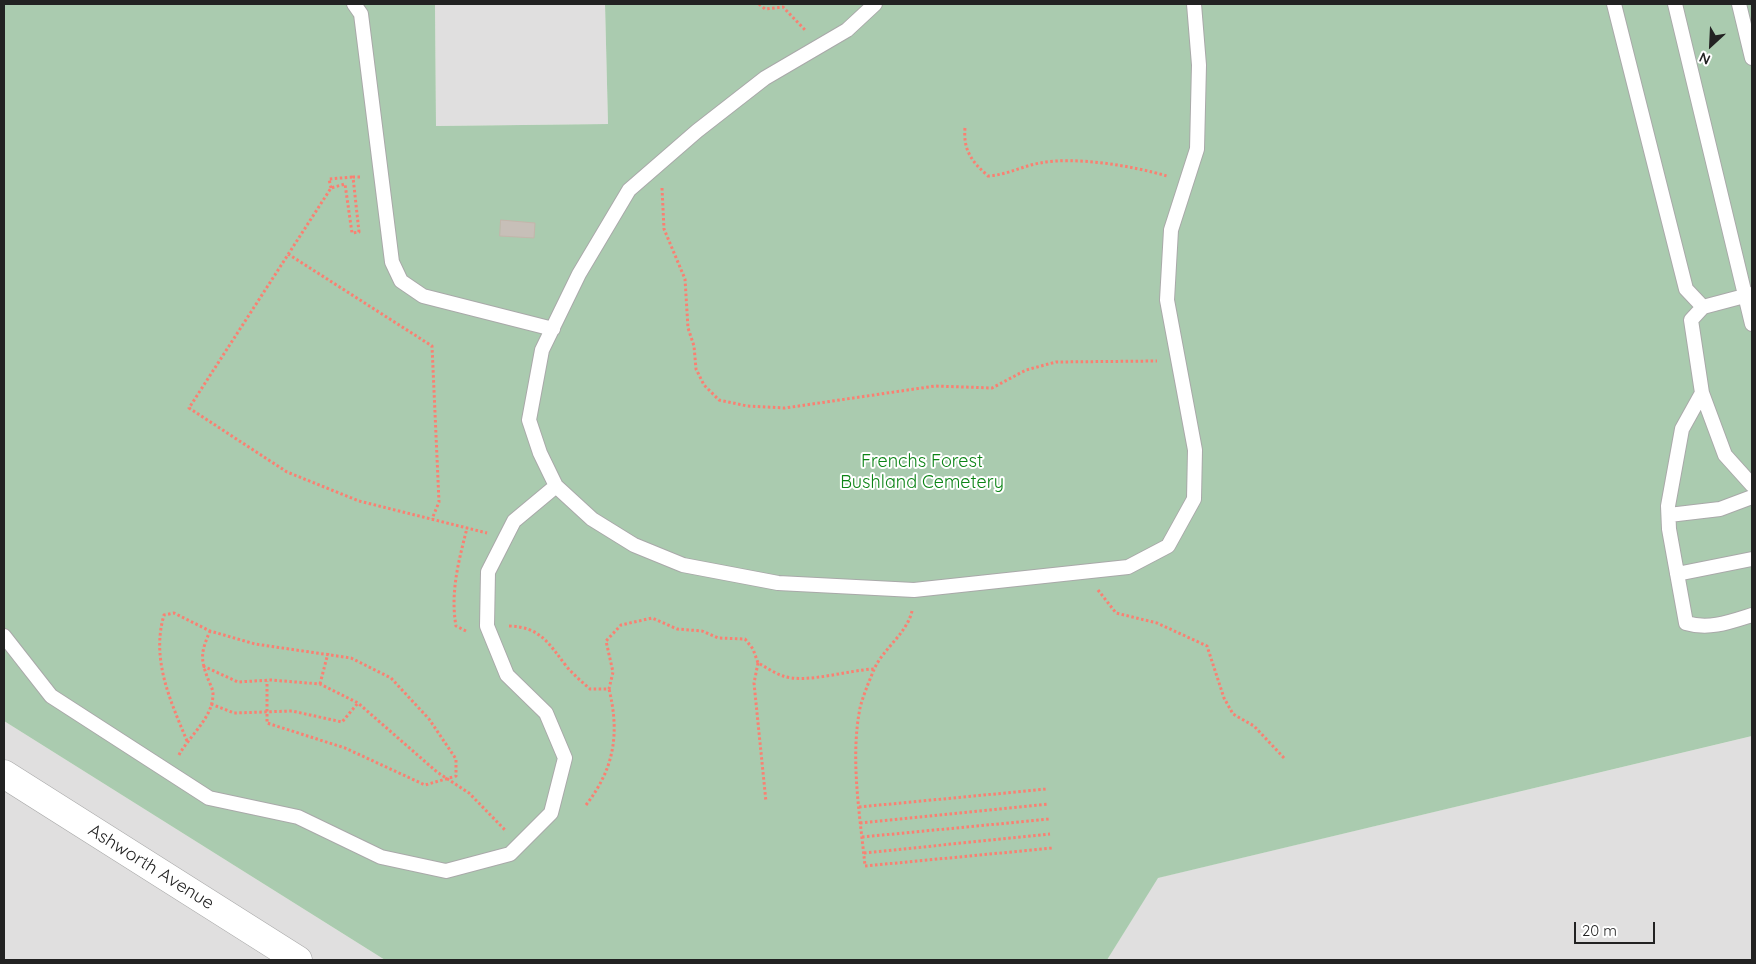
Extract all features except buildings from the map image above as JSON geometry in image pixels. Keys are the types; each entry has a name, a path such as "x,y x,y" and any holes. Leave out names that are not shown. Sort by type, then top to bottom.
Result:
{"street":[{"name":"Ashworth Avenue","path":"4,774 298,960"}],"lane":[{"path":"354,4 361,14 392,262 401,281 423,296 553,329"},
{"path":"875,4 848,30 765,78 697,132 629,190 579,274 542,350 529,420 540,453 556,486 592,519 634,545 683,565 778,583 914,590 1128,567 1168,546 1194,498 1195,450 1167,300 1171,230 1197,149 1199,65 1194,4"},
{"path":"1614,4 1686,289 1703,307"},
{"path":"1675,4 1749,295 1752,324"},
{"path":"1739,4 1752,58"},
{"path":"1749,295 1703,307 1692,320 1702,393 1725,455 1752,486"},
{"path":"1702,393 1682,429 1668,506 1686,623 1697,626 1712,626 1752,616"},
{"path":"4,636 51,696 209,798 298,817 382,857 446,871 510,854 551,813 565,758 546,713 508,675 487,626 488,572 514,521 556,486"},
{"path":"1669,514 1720,509 1752,496"},
{"path":"1677,574 1752,559"}],"path":[{"path":"758,4 765,10 783,7 821,46"},
{"path":"965,128 963,142 972,162 988,176 1004,175 1041,163 1092,162 1159,174 1186,182"},
{"path":"653,170 662,180 664,229 685,279 688,328 694,346 696,369 704,385 719,400 747,406 785,408 935,386 992,388 1026,370 1056,362 1144,363 1178,359"},
{"path":"331,188 329,179 381,176"},
{"path":"354,177 360,232 352,233 345,184 331,188 189,408 287,472 359,501 487,533 503,543"},
{"path":"288,254 432,346 439,502 432,519"},
{"path":"467,528 455,579 454,612 456,626 469,632 487,626 520,626 548,639 568,668 590,689 609,689"},
{"path":"1088,571 1103,599 1116,612 1157,623 1207,646 1224,698 1232,714 1254,726 1286,758"},
{"path":"914,590 911,616 874,669 860,707 856,742 860,823 865,866 1053,848"},
{"path":"187,741 170,701 160,655 159,634 164,615 174,613 210,631 255,644 328,653 350,658 391,678 429,719 456,759 456,776 425,785 345,748 267,723 267,682"},
{"path":"586,805 602,785 612,755 613,705 609,689 612,672 606,641 622,624 652,618 676,629 702,631 718,638 745,639 753,649 758,663 754,683 766,802"},
{"path":"169,773 187,741 195,735 211,704 214,692 203,666 201,652 210,631"},
{"path":"320,684 328,653"},
{"path":"758,663 783,676 814,678 854,670 874,669"},
{"path":"203,666 238,682 320,684 358,703 447,778 469,793 520,845"},
{"path":"211,704 234,714 292,711 342,722 358,703"},
{"path":"859,807 1047,789"},
{"path":"860,823 1048,804"},
{"path":"862,837 1050,819"},
{"path":"864,853 1050,834"}],"shaded area":[{"path":"435,4 605,4 608,124 436,126"},
{"path":"4,721 385,960 4,960"},
{"path":"1752,736 1752,960 1107,960 1157,878"}],"green space":[{"name":"Frenchs Forest Bushland Cemetery","path":"4,4 435,4 436,126 608,124 605,4 1752,4 1752,736 1158,878 1107,960 385,960 4,721"}]}
